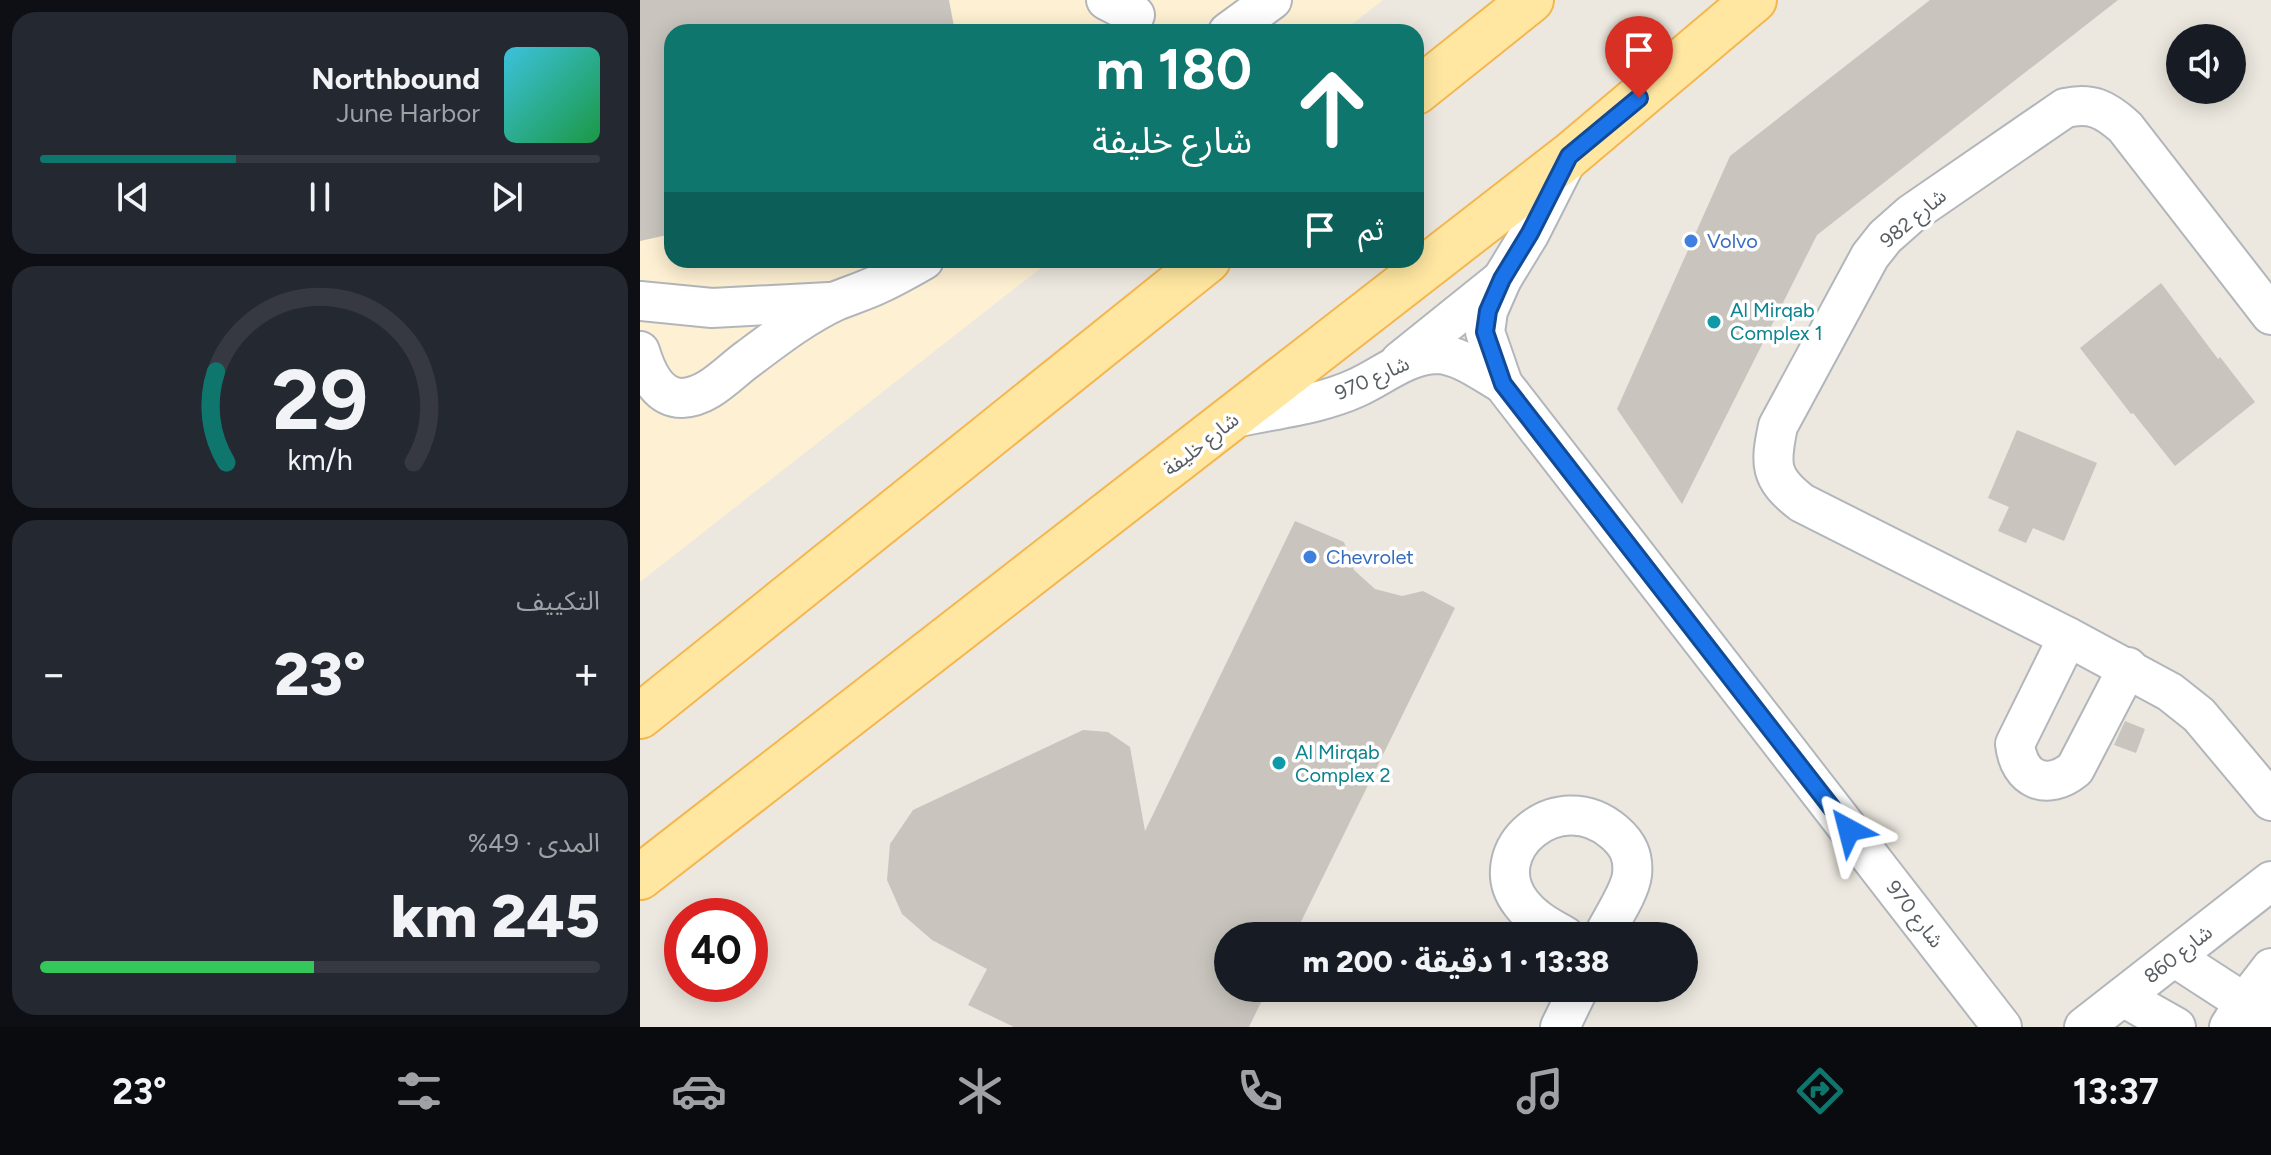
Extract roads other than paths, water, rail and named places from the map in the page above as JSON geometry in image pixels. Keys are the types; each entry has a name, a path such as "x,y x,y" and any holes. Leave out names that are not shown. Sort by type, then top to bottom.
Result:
{"main road":[{"path":"1424,86 1531,0"},
{"name":"شارع خليفة","path":"640,877 1569,156 1754,0"},
{"path":"649,700 1198,268"}],"street":[{"path":"1239,24 1272,0"},
{"name":"شارع 982","path":"2271,315 2125,127 2096,106 2065,108 1911,214 1885,237 1870,256 1778,426 1772,454 1775,474 1784,489 1802,503 2128,667 2185,702 2271,801"},
{"name":"شارع 970","path":"1569,156 1530,233 1502,279 1488,311 1485,332 1503,384 2002,1027"},
{"path":"640,351 654,384 666,394 681,398 697,394 716,385 795,324 909,268"},
{"path":"1392,368 1502,279"},
{"path":"640,301 712,308 835,302"},
{"path":"712,308 730,321 736,335 738,353 732,370"},
{"name":"شارع 970","path":"1235,418 1328,398 1356,388 1392,368 1436,354 1475,367 1503,384"},
{"path":"2068,637 2015,744 2017,760 2029,774 2047,783 2062,780 2075,769 2128,667"},
{"path":"1541,922 1520,902 1514,890 1511,867 1517,847 1532,829 1546,819 1566,815 1598,821 1611,829 1626,843 1632,856 1632,877 1610,922"},
{"name":"شارع 860","path":"2084,1027 2271,881"},
{"path":"2174,957 2248,1017 2271,968"},
{"path":"2123,997 2165,1024"},
{"path":"1560,1027 1572,1002"}],"place":[{"name":"Volvo","path":"1691,241"},
{"name":"Al Mirqab Complex 1","path":"1714,322"},
{"name":"Chevrolet","path":"1310,557"},
{"name":"Al Mirqab Complex 2","path":"1279,763"}]}
